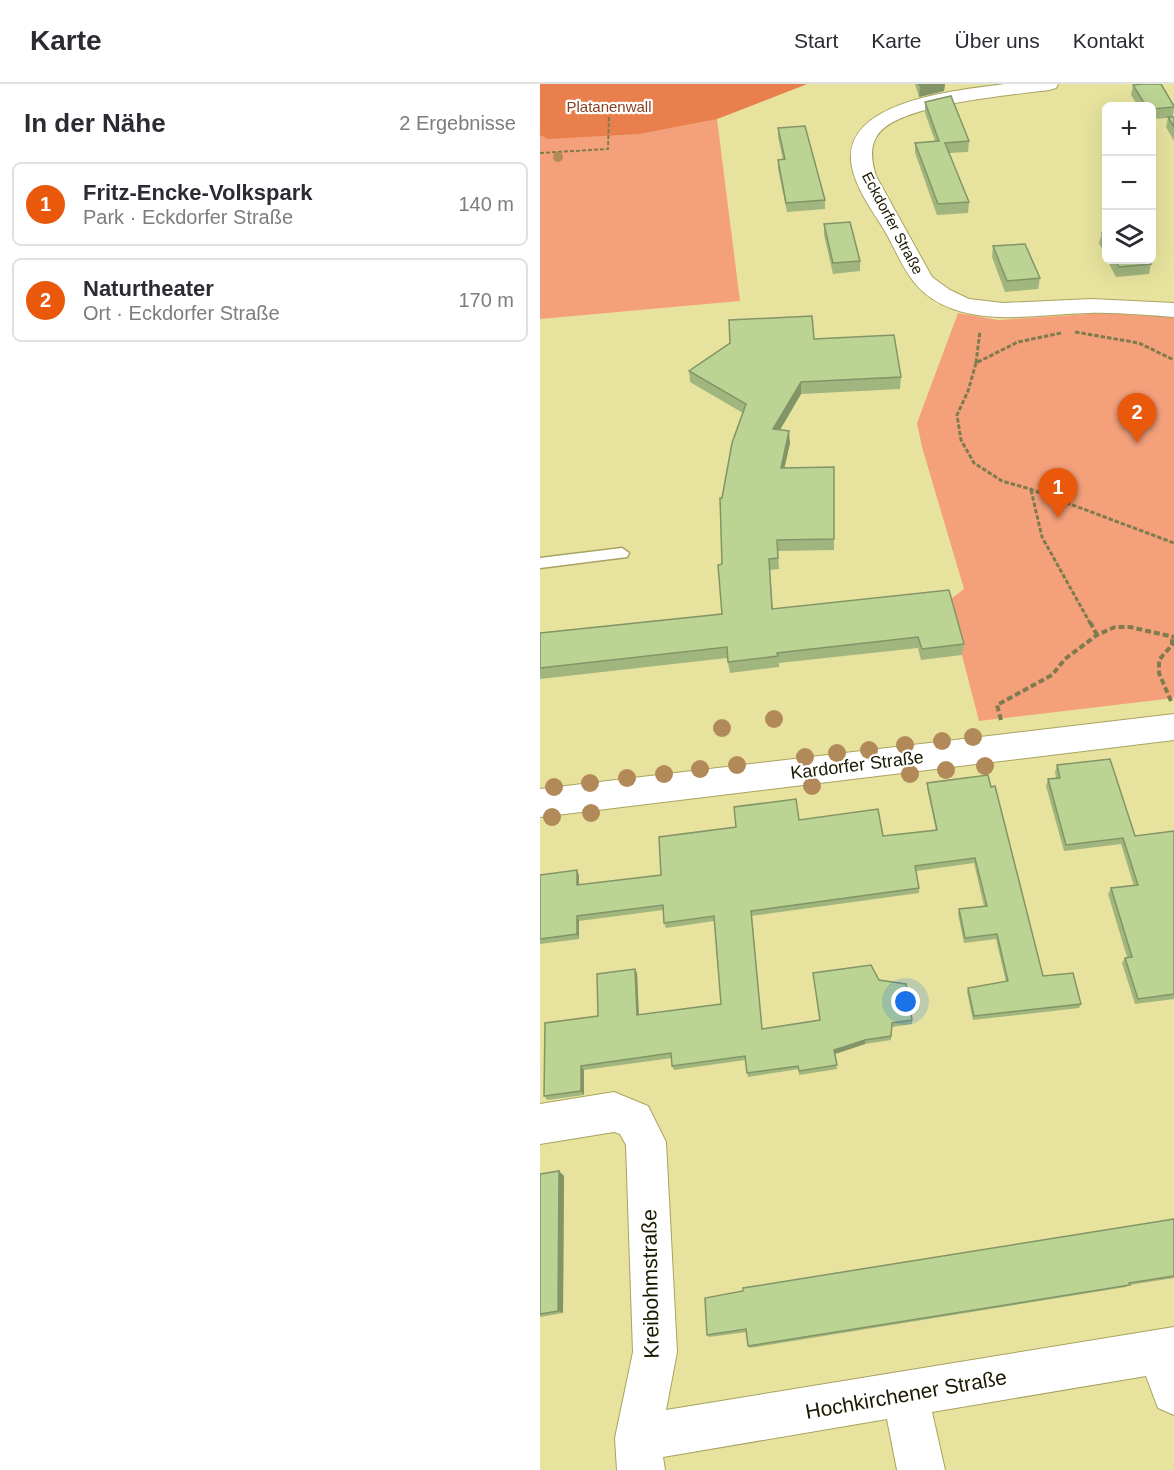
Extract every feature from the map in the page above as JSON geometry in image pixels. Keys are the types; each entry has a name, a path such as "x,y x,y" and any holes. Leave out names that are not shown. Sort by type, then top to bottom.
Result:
{"street":[{"name":"Eckdorfer Straße","path":"1049,84 917,106 881,121 869,130 862,148 862,162 868,182 923,281 935,292 951,301 982,310 1043,310 1090,306 1174,310"},
{"name":"Kardorfer Straße","path":"540,803 1006,746 1174,728"},
{"name":"Kreibohmstraße","path":"540,1124 614,1112 634,1120 646,1142 655,1352 640,1454"},
{"name":"Hochkirchener Straße","path":"640,1454 905,1394 1167,1350"},
{"path":"1167,1350 1174,1392"},
{"path":"905,1394 921,1470"}],"lane":[{"path":"540,563 622,553"}],"path":[{"path":"540,153 608,149 609,116"},
{"path":"982,310 976,363 968,391 957,415 961,440 974,463 1002,481 1030,489 1174,543"},
{"path":"976,363 1018,342 1068,331 1117,336 1167,354 1174,360"},
{"path":"1030,489 1041,537 1097,635"},
{"path":"1006,746 998,705 1052,675 1065,659 1097,635 1115,627 1130,627 1173,637 1172,645 1159,660 1159,673 1174,705"}],"green space":[{"name":"Platanenwall","path":"540,84 807,84 717,119 740,301 540,319"},
{"name":"Platanenwall","path":"540,84 807,84 717,119 639,134 548,139 540,135"},
{"path":"958,313 998,320 1105,313 1174,316 1174,698 979,721 948,601 964,589 917,423"}],"building":[{"path":"1161,84 1174,107 1156,109 1156,102 1144,102 1133,85"},
{"path":"951,96 969,141 945,143 969,202 938,204 915,143 939,141 925,102"},
{"path":"1168,117 1174,117 1174,127"},
{"path":"805,126 825,200 786,203 778,160 785,159 778,128"},
{"path":"850,222 860,261 833,263 824,224"},
{"path":"1025,244 1040,278 1007,281 993,246"},
{"path":"1117,264 1151,264 1119,267"},
{"path":"812,316 814,339 894,335 901,377 801,382 773,429 789,431 781,468 834,467 834,539 777,540 778,558 769,559 772,609 949,590 964,644 922,649 918,637 777,653 778,656 728,662 727,647 540,668 540,633 722,614 718,565 722,564 720,498 722,498 732,443 746,404 689,371 730,343 729,320"},
{"path":"1110,759 1135,836 1174,831 1174,994 1138,999 1125,958 1132,957 1111,888 1138,885 1123,838 1066,845 1048,779 1060,778 1057,765"},
{"path":"988,775 991,787 995,786 1043,976 1073,973 1081,1004 974,1016 968,988 1008,981 997,934 965,938 959,909 987,906 975,858 915,866 919,888 751,911 762,1029 820,1020 813,973 871,965 879,980 906,984 912,1020 892,1023 891,1036 865,1040 834,1050 837,1065 799,1071 798,1066 747,1073 745,1056 672,1066 671,1053 581,1066 581,1091 544,1096 545,1023 598,1016 597,974 635,969 637,1015 721,1004 714,916 664,923 663,905 577,916 577,934 540,939 540,875 577,870 577,885 661,875 659,837 736,827 734,807 796,799 799,820 878,809 883,836 937,830 927,783"},
{"path":"559,1171 558,1311 540,1314 540,1174"},
{"path":"1174,1219 1174,1276 748,1346 746,1329 707,1335 705,1298 743,1291 743,1288"}],"place":[{"name":"Naturtheater","path":"1137,443"},
{"name":"Fritz-Encke-Volkspark","path":"1058,518"}]}
